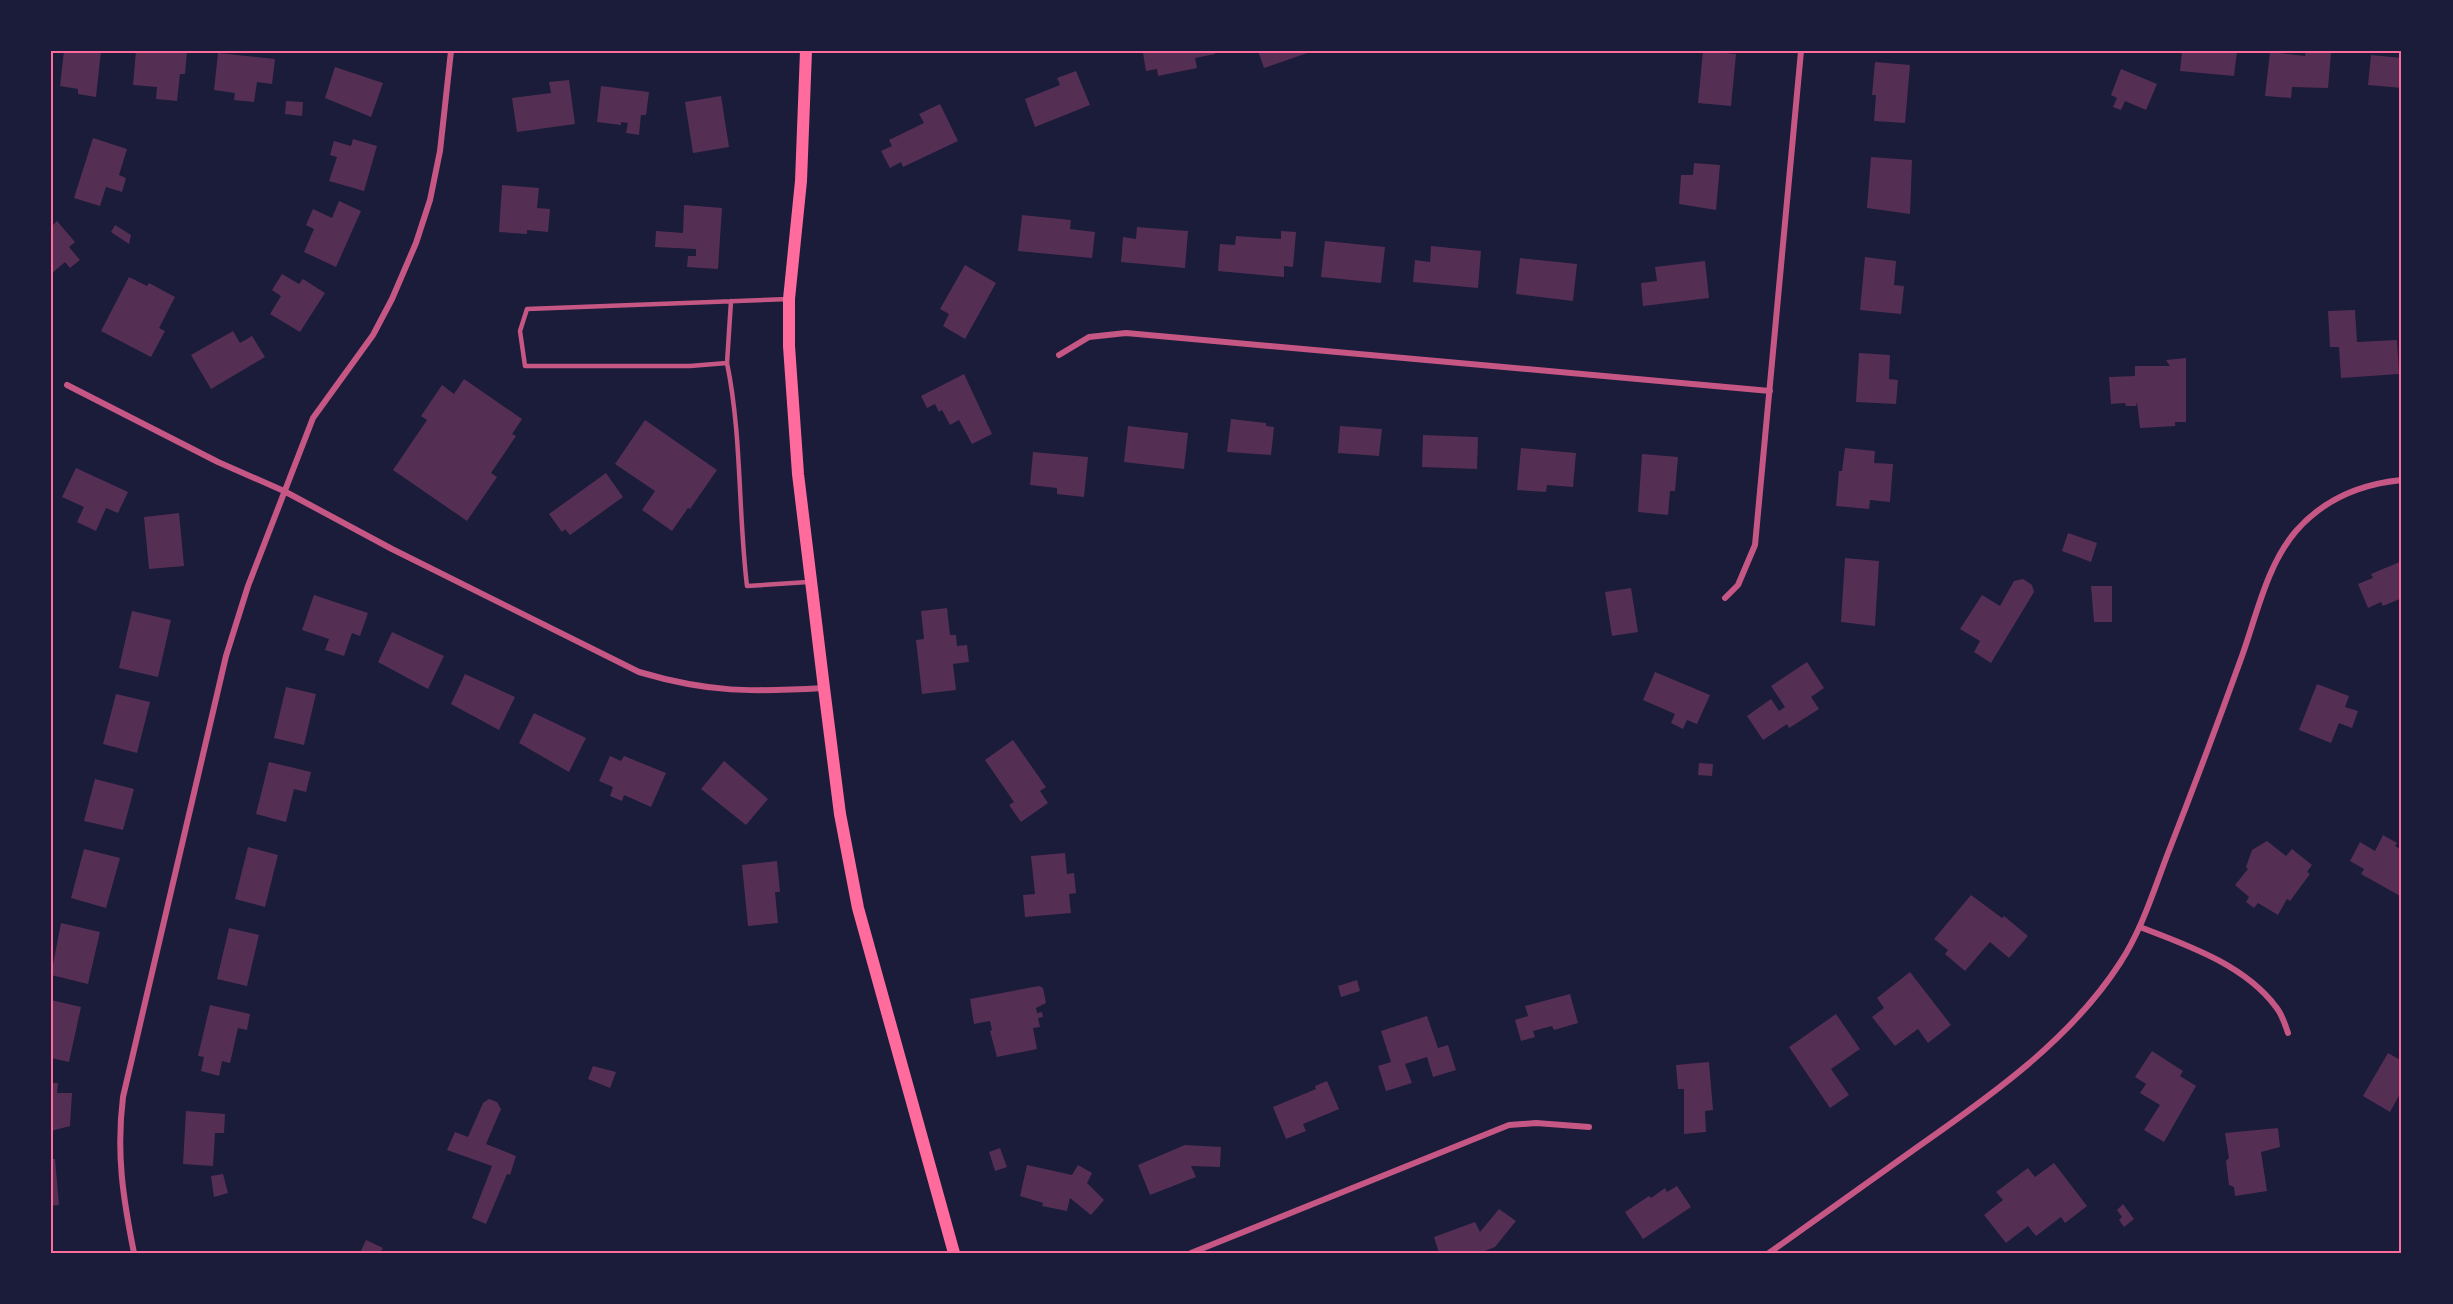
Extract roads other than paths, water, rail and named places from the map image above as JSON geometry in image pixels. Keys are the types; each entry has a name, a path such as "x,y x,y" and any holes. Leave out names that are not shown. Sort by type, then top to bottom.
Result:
{"main road":[{"path":"806,51 801,181 789,299 789,346 798,474 824,688 840,814 858,908 954,1253"}],"street":[{"path":"134,1253 123,1199 119,1161 123,1097 226,656 248,586 313,418 373,335 416,243 440,151 451,51"},
{"path":"1725,598 1738,585 1755,545 1801,51"},
{"path":"1059,355 1089,337 1126,333 1770,391"},
{"path":"67,385 218,462 284,491 392,549 639,672 679,684 720,690 753,692 824,688"},
{"path":"1769,1253 2005,1084 2052,1042 2091,1002 2121,963 2140,927 2217,728 2269,580 2284,548 2308,519 2337,498 2369,485 2402,480"},
{"path":"2140,927 2213,958 2241,974 2265,994 2278,1009 2288,1033"},
{"path":"1191,1253 1509,1125 1536,1123 1588,1127"}],"lane":[{"path":"728,363 690,366 525,366 520,331 527,309 789,299"},
{"path":"731,301 728,363 732,388 741,532 747,586 811,582"}]}
